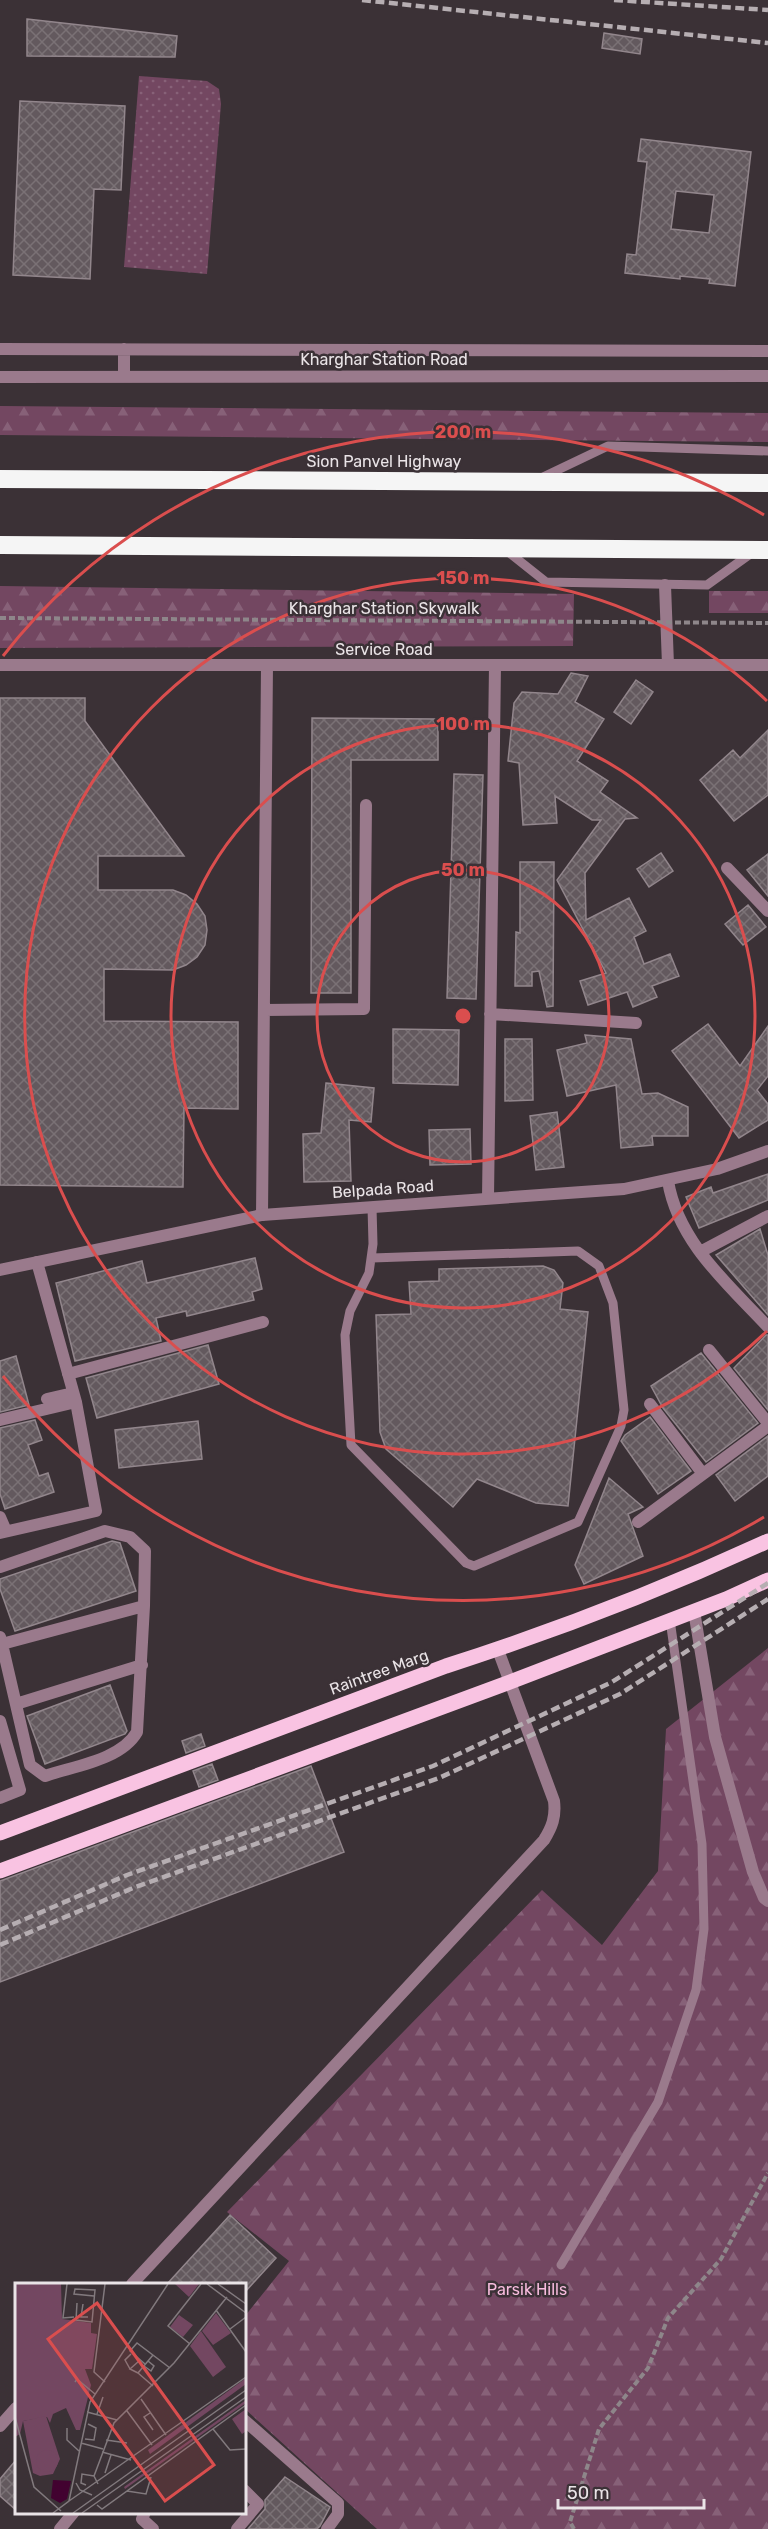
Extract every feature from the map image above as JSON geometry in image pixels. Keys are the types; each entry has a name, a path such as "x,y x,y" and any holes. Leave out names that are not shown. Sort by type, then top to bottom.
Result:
{"highway":[{"name":"Sion Panvel Highway","path":"0,478 768,483"},
{"path":"0,545 762,550"}],"main road":[{"name":"Raintree Marg","path":"0,1833 435,1670 498,1650 712,1567 768,1541"},
{"path":"0,1871 510,1682 768,1580"}],"street":[{"name":"Kharghar Station Road","path":"0,349 768,351"},
{"path":"124,349 124,375"},
{"name":"Kharghar Station Road","path":"0,377 124,375 768,376"},
{"path":"665,585 668,665"},
{"name":"Service Road","path":"0,665 768,665"},
{"path":"262,1215 267,665"},
{"path":"488,1198 495,665"},
{"path":"264,1010 364,1009 366,805"},
{"path":"727,867 768,911"},
{"path":"490,1014 636,1023"},
{"name":"Belpada Road","path":"0,1270 262,1215 624,1189 717,1169 768,1151"},
{"path":"668,1181 672,1203 681,1223 700,1252 768,1327"},
{"path":"700,1252 768,1216"},
{"path":"37,1262 75,1398 96,1511 105,1531"},
{"path":"68,1374 263,1322"},
{"path":"638,1522 768,1424 709,1350"},
{"path":"47,1399 75,1398"},
{"path":"0,1420 75,1398"},
{"path":"650,1404 703,1474"},
{"path":"0,1517 3,1532 96,1511"},
{"path":"0,1567 105,1531 130,1537 145,1551 144,1606 142,1665 137,1732 121,1750 45,1776 30,1765 1,1640 144,1606"},
{"path":"694,1611 715,1737 753,1872 764,1898 768,1901"},
{"path":"133,2283 544,1840 554,1820 554,1801 498,1650"},
{"path":"16,1704 142,1665"},
{"path":"0,1721 20,1790 0,1798"},
{"path":"0,2426 15,2409"},
{"path":"246,2422 338,2503 338,2514 327,2529"},
{"path":"237,2529 258,2504 246,2492"},
{"path":"60,2529 72,2514"},
{"path":"144,2514 142,2519 153,2529"}],"lane":[{"path":"532,482 608,447 768,451"},
{"path":"504,549 546,582 665,585 707,585 762,550"},
{"path":"372,1207 372,1258 369,1273 350,1311 345,1335 348,1430 351,1444 358,1455 461,1560 474,1566 578,1522 621,1426 624,1410 613,1303 599,1266 589,1256 578,1251 372,1258"},
{"path":"561,2265 658,2102 696,1990 704,1929 702,1844 670,1620"}],"path":[{"name":"Kharghar Station Skywalk","path":"0,618 768,623"},
{"path":"574,2529 570,2522 599,2429 648,2368 668,2318 721,2259 768,2173"}],"green space":[{"path":"139,76 207,81 219,89 221,104 207,274 124,267"},
{"path":"0,406 768,413 768,442 0,435"},
{"path":"0,586 574,594 573,646 0,648"},
{"path":"709,591 768,591 768,613 709,613"},
{"name":"Parsik Hills","path":"768,1648 768,2529 377,2529 246,2410 246,2315 289,2261 227,2212 542,1890 602,1945 658,1871 666,1729"}],"building":[{"path":"27,19 177,36 175,57 27,56"},
{"path":"604,33 642,39 640,54 602,48"},
{"path":"20,101 125,106 121,190 94,189 90,279 13,275"},
{"path":"641,139 751,152 735,286 709,283 710,279 680,276 680,279 625,273 627,254 636,255 647,162 638,161","holes":["676,191 714,195 709,233 671,229"]},
{"path":"571,673 588,676 575,702 604,719 577,761 608,781 600,792 637,818 625,819 585,873 586,920 629,898 646,931 634,937 644,964 670,954 679,976 652,986 657,997 633,1007 627,992 588,1005 580,981 606,973 557,880 601,820 592,820 555,796 557,823 523,825 519,763 508,761 514,703 522,692 558,694"},
{"path":"636,680 653,692 631,724 614,712"},
{"path":"0,698 85,698 85,721 184,856 98,856 98,890 173,890 186,895 197,904 205,916 207,930 205,945 197,957 173,970 104,969 104,1021 238,1022 238,1109 184,1108 183,1187 0,1185"},
{"path":"312,718 438,719 438,760 351,760 351,993 311,993"},
{"path":"768,730 768,795 734,821 700,780 733,750 740,758"},
{"path":"454,774 483,775 476,999 447,998"},
{"path":"661,853 673,871 649,887 637,869"},
{"path":"768,854 768,896 747,870"},
{"path":"520,862 554,862 553,1006 547,1007 539,971 532,972 532,986 515,986 516,932 520,933"},
{"path":"748,905 766,927 743,945 725,924"},
{"path":"708,1024 740,1066 768,1026 768,1076 757,1090 768,1104 768,1120 739,1138 672,1051"},
{"path":"393,1029 459,1030 458,1085 393,1083"},
{"path":"585,1035 631,1039 642,1094 658,1093 688,1107 688,1136 652,1136 653,1145 621,1148 616,1085 567,1096 557,1050 587,1043"},
{"path":"505,1039 532,1039 533,1100 505,1101"},
{"path":"326,1083 374,1088 371,1122 349,1120 351,1181 304,1182 303,1134 321,1133"},
{"path":"557,1112 564,1167 536,1170 530,1116"},
{"path":"470,1129 471,1164 430,1165 429,1130"},
{"path":"768,1174 768,1200 699,1228 686,1197 711,1187 713,1193"},
{"path":"760,1229 768,1255 768,1315 716,1255"},
{"path":"255,1258 262,1289 252,1292 254,1300 187,1316 186,1311 156,1318 161,1341 75,1361 56,1283 142,1261 147,1283"},
{"path":"543,1266 554,1270 563,1283 560,1309 588,1312 568,1506 536,1503 477,1479 453,1507 386,1449 380,1432 376,1315 411,1314 409,1282 439,1281 439,1269"},
{"path":"768,1335 768,1410 734,1368"},
{"path":"208,1345 219,1384 97,1418 86,1378"},
{"path":"701,1353 758,1423 706,1462 663,1408 651,1386"},
{"path":"16,1356 29,1405 0,1412 0,1361"},
{"path":"650,1417 691,1471 658,1494 621,1441 625,1435"},
{"path":"35,1420 42,1440 28,1445 39,1476 48,1473 54,1492 5,1509 0,1494 0,1428"},
{"path":"198,1421 202,1459 119,1468 115,1430"},
{"path":"768,1436 768,1476 735,1501 716,1475"},
{"path":"609,1478 643,1507 628,1514 643,1556 584,1584 575,1565"},
{"path":"112,1541 120,1543 136,1591 15,1631 0,1589 0,1579"},
{"path":"110,1685 127,1731 125,1734 45,1764 27,1716"},
{"path":"201,1734 205,1746 186,1753 182,1741"},
{"path":"212,1764 218,1780 199,1787 193,1771"},
{"path":"311,1766 344,1852 0,1982 0,1881"},
{"path":"230,2215 276,2258 246,2291 246,2283 168,2283"},
{"path":"15,2461 15,2509 0,2496 0,2479"},
{"path":"285,2477 330,2507 320,2526 317,2529 248,2529 265,2509 265,2500"}],"railway":[{"path":"362,0 768,43"},
{"path":"614,0 768,10"},
{"path":"0,1930 127,1875 433,1766 612,1682 768,1583"},
{"path":"0,1945 133,1888 439,1778 620,1694 768,1599"}]}
